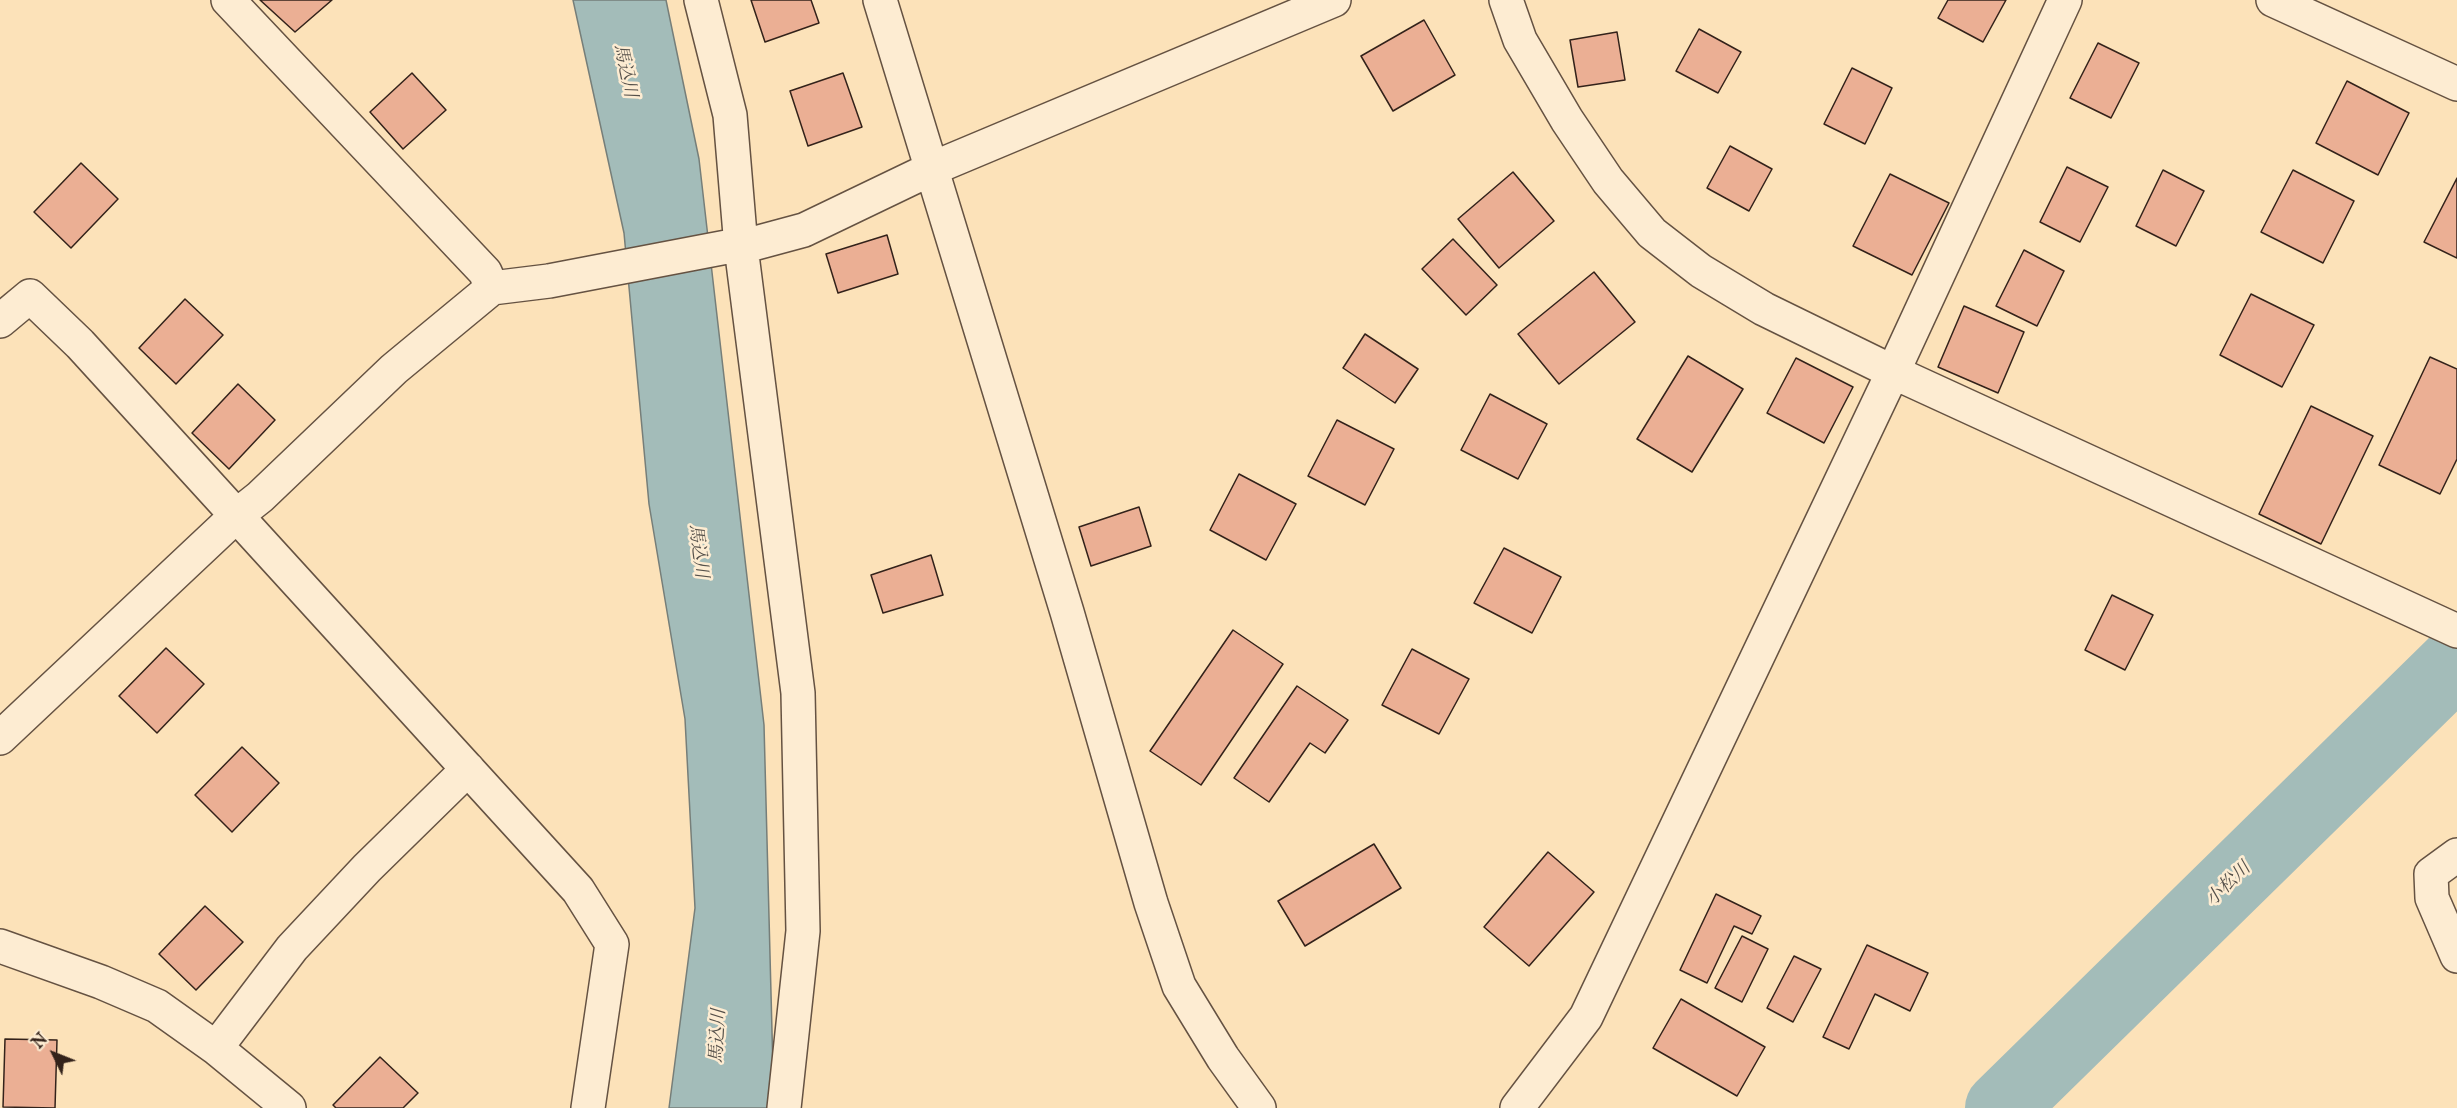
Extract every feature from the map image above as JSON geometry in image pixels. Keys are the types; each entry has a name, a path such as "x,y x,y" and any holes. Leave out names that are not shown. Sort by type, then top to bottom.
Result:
{"street":[{"path":"228,0 485,272 492,288"},
{"path":"701,0 730,115 737,246 798,693 803,930 784,1108"},
{"path":"880,0 1067,612 1151,903 1179,986 1223,1058 1259,1108"},
{"path":"0,738 260,497 394,369 492,288 549,281 737,246 804,230 931,169 1334,0"},
{"path":"1506,0 1520,40 1567,120 1608,181 1652,233 1701,271 1764,309 1893,372 2446,626"},
{"path":"1517,1108 1586,1017 1893,372 2065,0"},
{"path":"2273,0 2457,84"},
{"path":"0,321 30,296 80,344 578,890 612,944 588,1108"},
{"path":"216,1048 292,948 367,868 468,769"},
{"path":"2457,855 2431,874 2432,898 2457,956"},
{"path":"0,946 101,982 157,1006 216,1048 289,1108"}],"water":[{"name":"馬込川","path":"573,0 666,0 699,159 764,725 774,1108 669,1108 695,908 685,719 649,504 624,233"}],"building":[{"path":"260,0 332,0 295,32"},
{"path":"751,0 811,0 819,23 765,42"},
{"path":"1948,0 2006,0 1983,42 1938,18"},
{"path":"1424,20 1455,75 1393,111 1361,56"},
{"path":"1699,29 1741,52 1718,93 1676,71"},
{"path":"1617,32 1625,80 1578,87 1570,40"},
{"path":"2098,43 2139,63 2111,118 2070,98"},
{"path":"1852,68 1892,88 1865,144 1824,124"},
{"path":"412,73 446,110 403,149 370,112"},
{"path":"843,73 862,127 808,146 790,91"},
{"path":"2347,81 2409,113 2378,175 2316,143"},
{"path":"1730,146 1772,169 1749,211 1707,188"},
{"path":"81,163 118,199 71,248 34,212"},
{"path":"2067,167 2108,187 2080,242 2040,222"},
{"path":"2163,170 2204,191 2176,246 2136,226"},
{"path":"2293,170 2354,201 2323,263 2261,232"},
{"path":"1513,172 1554,221 1499,268 1458,219"},
{"path":"1890,174 1949,203 1912,275 1853,246"},
{"path":"2457,178 2457,258 2424,242"},
{"path":"887,235 898,274 838,293 826,254"},
{"path":"1453,239 1497,285 1466,315 1422,269"},
{"path":"2024,250 2064,271 2037,326 1996,306"},
{"path":"1594,272 1635,322 1559,384 1518,334"},
{"path":"2251,294 2314,325 2282,387 2220,355"},
{"path":"185,299 223,335 176,384 139,348"},
{"path":"1964,306 2024,332 1998,393 1938,367"},
{"path":"1365,334 1418,369 1395,403 1343,368"},
{"path":"1688,356 1743,389 1692,472 1637,439"},
{"path":"2430,357 2457,369 2457,459 2440,494 2379,465"},
{"path":"1796,358 1853,387 1824,443 1767,413"},
{"path":"238,384 275,420 229,469 192,433"},
{"path":"1490,394 1547,424 1518,479 1461,450"},
{"path":"2311,406 2373,436 2321,544 2259,514"},
{"path":"1337,420 1394,449 1365,505 1308,476"},
{"path":"1239,474 1296,504 1266,560 1210,530"},
{"path":"1139,507 1151,546 1091,566 1079,527"},
{"path":"1504,548 1561,577 1532,633 1474,603"},
{"path":"931,555 943,595 883,613 871,575"},
{"path":"2112,595 2153,615 2125,670 2085,650"},
{"path":"1233,630 1283,664 1201,785 1150,751"},
{"path":"166,648 204,684 157,733 119,696"},
{"path":"1412,649 1469,679 1439,734 1382,705"},
{"path":"1297,686 1348,720 1325,753 1310,743 1269,802 1234,778"},
{"path":"242,747 279,783 232,832 195,795"},
{"path":"1374,844 1401,888 1305,946 1278,901"},
{"path":"1548,852 1594,892 1529,966 1484,927"},
{"path":"1716,894 1761,916 1752,934 1734,926 1707,983 1680,970"},
{"path":"205,906 243,942 196,990 159,954"},
{"path":"1742,936 1768,949 1742,1002 1715,988"},
{"path":"1867,945 1928,973 1910,1011 1875,994 1849,1049 1823,1037"},
{"path":"1794,956 1821,969 1793,1022 1767,1008"},
{"path":"1681,999 1765,1047 1737,1096 1653,1048"},
{"path":"5,1039 57,1040 55,1108 3,1107"},
{"path":"380,1057 418,1093 403,1108 336,1108 333,1105"}],"waterway":[{"name":"小松川","path":"2001,1108 2457,661"}]}
